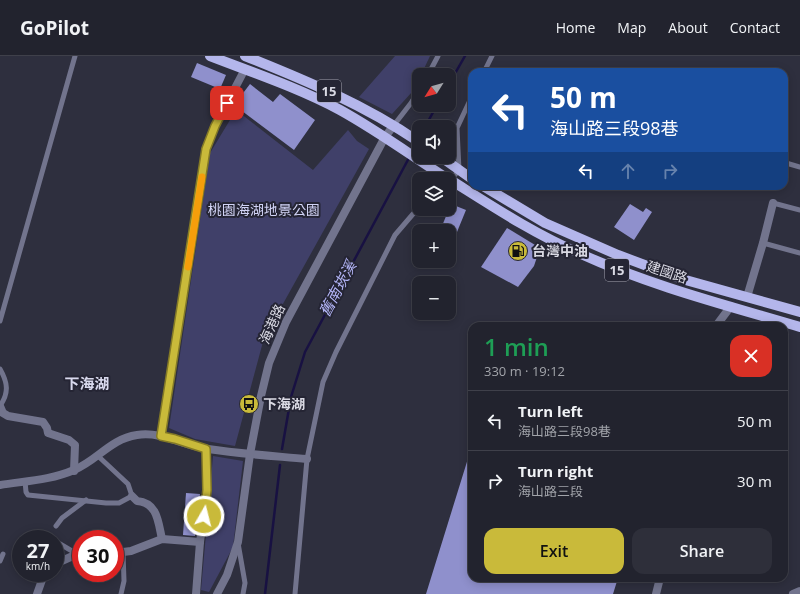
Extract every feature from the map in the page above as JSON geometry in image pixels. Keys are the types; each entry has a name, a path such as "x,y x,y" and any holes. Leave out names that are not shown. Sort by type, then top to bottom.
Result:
{"main road":[{"name":"15","path":"210,56 295,89 340,110 384,137"},
{"name":"15","path":"245,56 272,66 332,93 394,124 412,137"},
{"name":"建國路","path":"384,137 436,172"},
{"path":"450,164 468,176"},
{"name":"建國路","path":"456,184 518,223 580,254 646,280 784,322"},
{"name":"建國路","path":"490,190 545,223 618,255 682,279 800,312"},
{"name":"建國路","path":"788,323 800,327"}],"street":[{"path":"161,436 206,149 215,126 245,69"},
{"name":"海港路","path":"217,594 227,575 238,542 250,454 269,363 286,322 384,137 394,124"},
{"path":"747,297 773,203"},
{"path":"719,322 731,306"},
{"path":"0,406 3,413 8,416 43,422 48,433 69,440 75,445 74,470"},
{"path":"0,484 50,478 74,470 95,460 106,448 119,440 137,434 175,439 206,449 307,459"},
{"path":"196,594 200,542 207,490 206,449"},
{"path":"132,496 137,501 146,502 152,507 156,515 162,539"},
{"path":"124,552 131,551 162,539 200,542"},
{"path":"37,594 41,582"},
{"path":"656,594 659,582"},
{"path":"793,594 800,591"}],"lane":[{"path":"0,321 75,56"},
{"path":"432,68 438,56"},
{"path":"486,68 492,56"},
{"name":"海港路","path":"394,124 412,101"},
{"path":"456,173 459,170 457,128 468,105"},
{"path":"788,164 800,167"},
{"path":"773,203 800,210"},
{"path":"295,594 307,459 324,382 336,352 395,235 412,214"},
{"path":"763,243 800,253"},
{"path":"0,369 6,384 6,398 0,406"},
{"path":"25,481 26,492 28,495 119,502 132,496 128,484 98,456"},
{"path":"56,526 62,518 86,500"},
{"path":"238,542 245,583 243,594"},
{"path":"0,561 3,554"},
{"path":"121,594 124,582"}],"green space":[{"path":"395,56 430,56 424,68 412,68 412,92 392,114 359,97"},
{"name":"桃園海湖地景公園","path":"236,110 313,170 348,130 357,141 369,149 264,338 235,446 195,439 169,428 210,153"},
{"path":"213,456 243,461 233,547 209,592 201,590"}],"building":[{"path":"197,63 226,75 220,89 191,77"},
{"path":"250,84 273,102 280,94 315,120 294,150 234,105"},
{"path":"630,204 643,212 646,208 652,212 634,240 614,227"},
{"path":"456,206 466,210 457,232 456,224 443,224 446,216 456,216"},
{"path":"507,228 540,248 534,266 518,287 481,267"},
{"path":"468,458 468,582 617,582 613,594 426,594"},
{"path":"186,493 200,494 195,536 183,535"}],"waterway":[{"name":"舊南崁溪","path":"456,72 465,56"},
{"name":"舊南崁溪","path":"429,120 433,112"},
{"name":"舊南崁溪","path":"282,449 291,397 305,352 410,156"},
{"name":"舊南崁溪","path":"265,594 280,465"}],"slow traffic":[{"path":"188,267 202,177"}],"place":[{"name":"台灣中油","path":"518,251"},
{"name":"下海湖","path":"249,404"}],"district":[{"name":"下海湖","path":"87,384"}],"route":[{"path":"204,516 207,490 206,449 161,436 206,149 215,126 227,103"}]}
